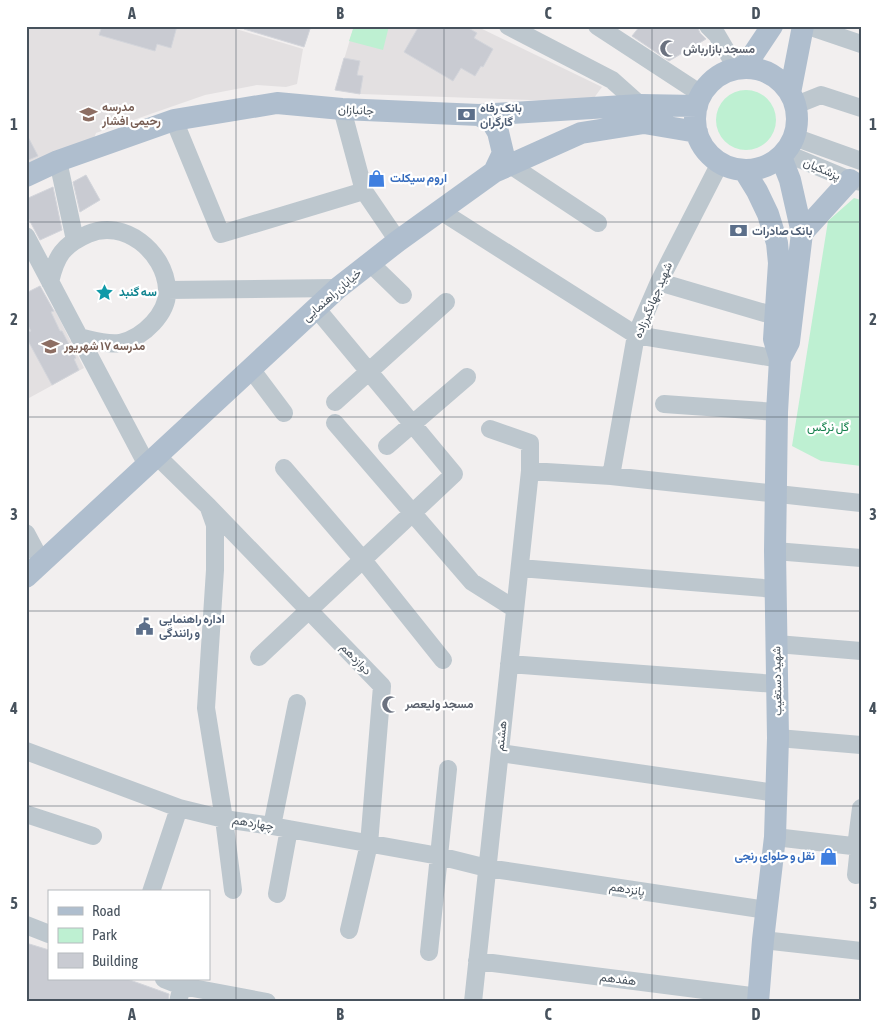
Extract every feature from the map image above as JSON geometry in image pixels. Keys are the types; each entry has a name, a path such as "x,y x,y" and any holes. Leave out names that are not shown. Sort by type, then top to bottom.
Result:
{"main road":[{"path":"740,68 772,26"},
{"path":"793,99 781,82 770,74 757,69 740,68 726,72 716,78 699,100 695,119 697,132 702,144 710,155 720,163 744,170 768,166 787,149 797,127 793,99 803,26"},
{"name":"جانبازان","path":"26,176 58,161 174,120 277,103 342,109 479,115 699,100"},
{"path":"517,113 512,118 511,129 513,137 523,148 535,153"},
{"path":"479,115 492,122 498,132 503,153 502,168"},
{"name":"خیابان راهنمایی","path":"34,570 338,288 369,262 439,210 502,168 581,133 644,123 697,132"},
{"path":"780,359 789,342 802,233 790,180 787,149"},
{"path":"744,170 768,214 777,243 779,263 774,339 780,359"},
{"path":"802,233 857,175"},
{"name":"شهید دستغیب","path":"758,999 763,940 776,837 778,738 775,551 777,412 780,359"}],"street":[{"path":"508,26 612,80 640,105"},
{"path":"597,26 699,100"},
{"path":"708,26 717,35 740,68"},
{"path":"808,26 861,44"},
{"path":"793,99 821,95 861,108"},
{"path":"342,109 364,191 398,241"},
{"path":"174,120 220,234 364,191"},
{"name":"پزشکیان","path":"787,149 857,175"},
{"path":"58,161 75,240"},
{"name":"شهید جهانگیرزاده","path":"611,476 636,335 659,282 720,163"},
{"path":"502,168 598,224"},
{"path":"439,210 636,335 780,359"},
{"path":"26,236 50,282 79,337 101,343 120,343 138,336 153,324 163,308 168,290 156,258 144,244 128,234 110,230 92,232 75,240 55,262 50,282"},
{"path":"369,262 403,295"},
{"path":"659,282 775,316"},
{"path":"168,290 338,288"},
{"path":"335,402 368,370 446,302"},
{"path":"259,657 454,474 316,308"},
{"name":"دوازدهم","path":"79,337 152,461 209,507 382,686 369,844 349,930"},
{"path":"251,368 284,413"},
{"path":"387,446 467,377"},
{"path":"664,404 777,412"},
{"path":"335,423 472,582 515,609"},
{"name":"هشتم","path":"472,1002 530,471 530,443 490,429"},
{"path":"284,468 363,560 443,660"},
{"path":"530,471 611,476 861,504"},
{"path":"209,507 215,525 215,570 206,708 224,819 233,890"},
{"path":"26,533 34,570"},
{"path":"775,551 861,558"},
{"path":"520,568 775,589"},
{"path":"776,644 861,651"},
{"path":"509,664 776,684"},
{"path":"277,894 281,828 297,703"},
{"path":"778,738 861,744"},
{"name":"چهاردهم","path":"26,751 179,808 224,819 439,856 487,868"},
{"path":"500,753 776,793"},
{"path":"429,952 448,769"},
{"path":"152,890 179,808"},
{"path":"856,875 861,808"},
{"path":"26,814 93,836"},
{"path":"776,837 859,847"},
{"name":"پانزدهم","path":"487,868 767,910"},
{"path":"26,925 48,934"},
{"path":"763,940 861,952"},
{"name":"هفدهم","path":"477,961 758,999"},
{"path":"165,980 180,994 267,1002"}],"shaded area":[{"name":"مدرسه رحیمی افشار","path":"26,26 226,26 303,49 297,84 286,87 257,85 205,95 96,133 93,141 26,168"},
{"path":"354,26 476,26 602,87 591,102 360,94 335,90"},
{"name":"مدرسه ۱۷ شهریور","path":"55,310 84,368 29,398 26,392 26,325"}],"green space":[{"path":"354,26 389,26 383,50 349,41"},
{"path":"740,90 752,90 763,95 771,103 776,114 774,132 763,145 752,150 740,150 729,145 721,137 716,126 716,114 721,103 729,95"},
{"name":"گل نرگس","path":"854,198 861,200 861,466 821,461 792,446 828,221"}],"building":[{"path":"102,26 177,26 171,48 157,44 155,51 99,35"},
{"path":"244,26 311,26 304,47 244,29"},
{"path":"419,26 465,26 477,33 474,38 493,49 483,67 481,66 475,76 461,68 453,81 404,52"},
{"name":"مسجد بازارباش","path":"640,26 697,26 700,33 706,39 669,61 632,36"},
{"path":"344,58 360,61 357,75 363,76 360,94 335,90"},
{"path":"26,133 38,156 26,161"},
{"path":"86,175 100,200 80,212 73,182"},
{"path":"53,187 62,230 40,240 26,214 26,199"},
{"name":"مدرسه ۱۷ شهریور","path":"40,286 54,311 51,312 60,331 62,331 76,358 74,359 79,370 52,385 26,337 26,333 31,331 26,322 26,293"},
{"path":"26,943 48,950 48,980 130,980 169,994 168,1002 26,1002"}],"place":[{"name":"مسجد بازارباش","path":"669,49"},
{"name":"مدرسه رحیمی افشار","path":"88,114"},
{"name":"بانک رفاه گارگران","path":"466,115"},
{"name":"اروم سیکلت","path":"376,178"},
{"name":"بانک صادرات","path":"738,231"},
{"name":"سه گنبد","path":"105,292"},
{"name":"مدرسه ۱۷ شهریور","path":"50,346"},
{"name":"اداره راهنمایی و رانندگی","path":"145,626"},
{"name":"مسجد ولیعصر","path":"391,704"},
{"name":"نقل و حلوای رنجی","path":"829,856"}]}
